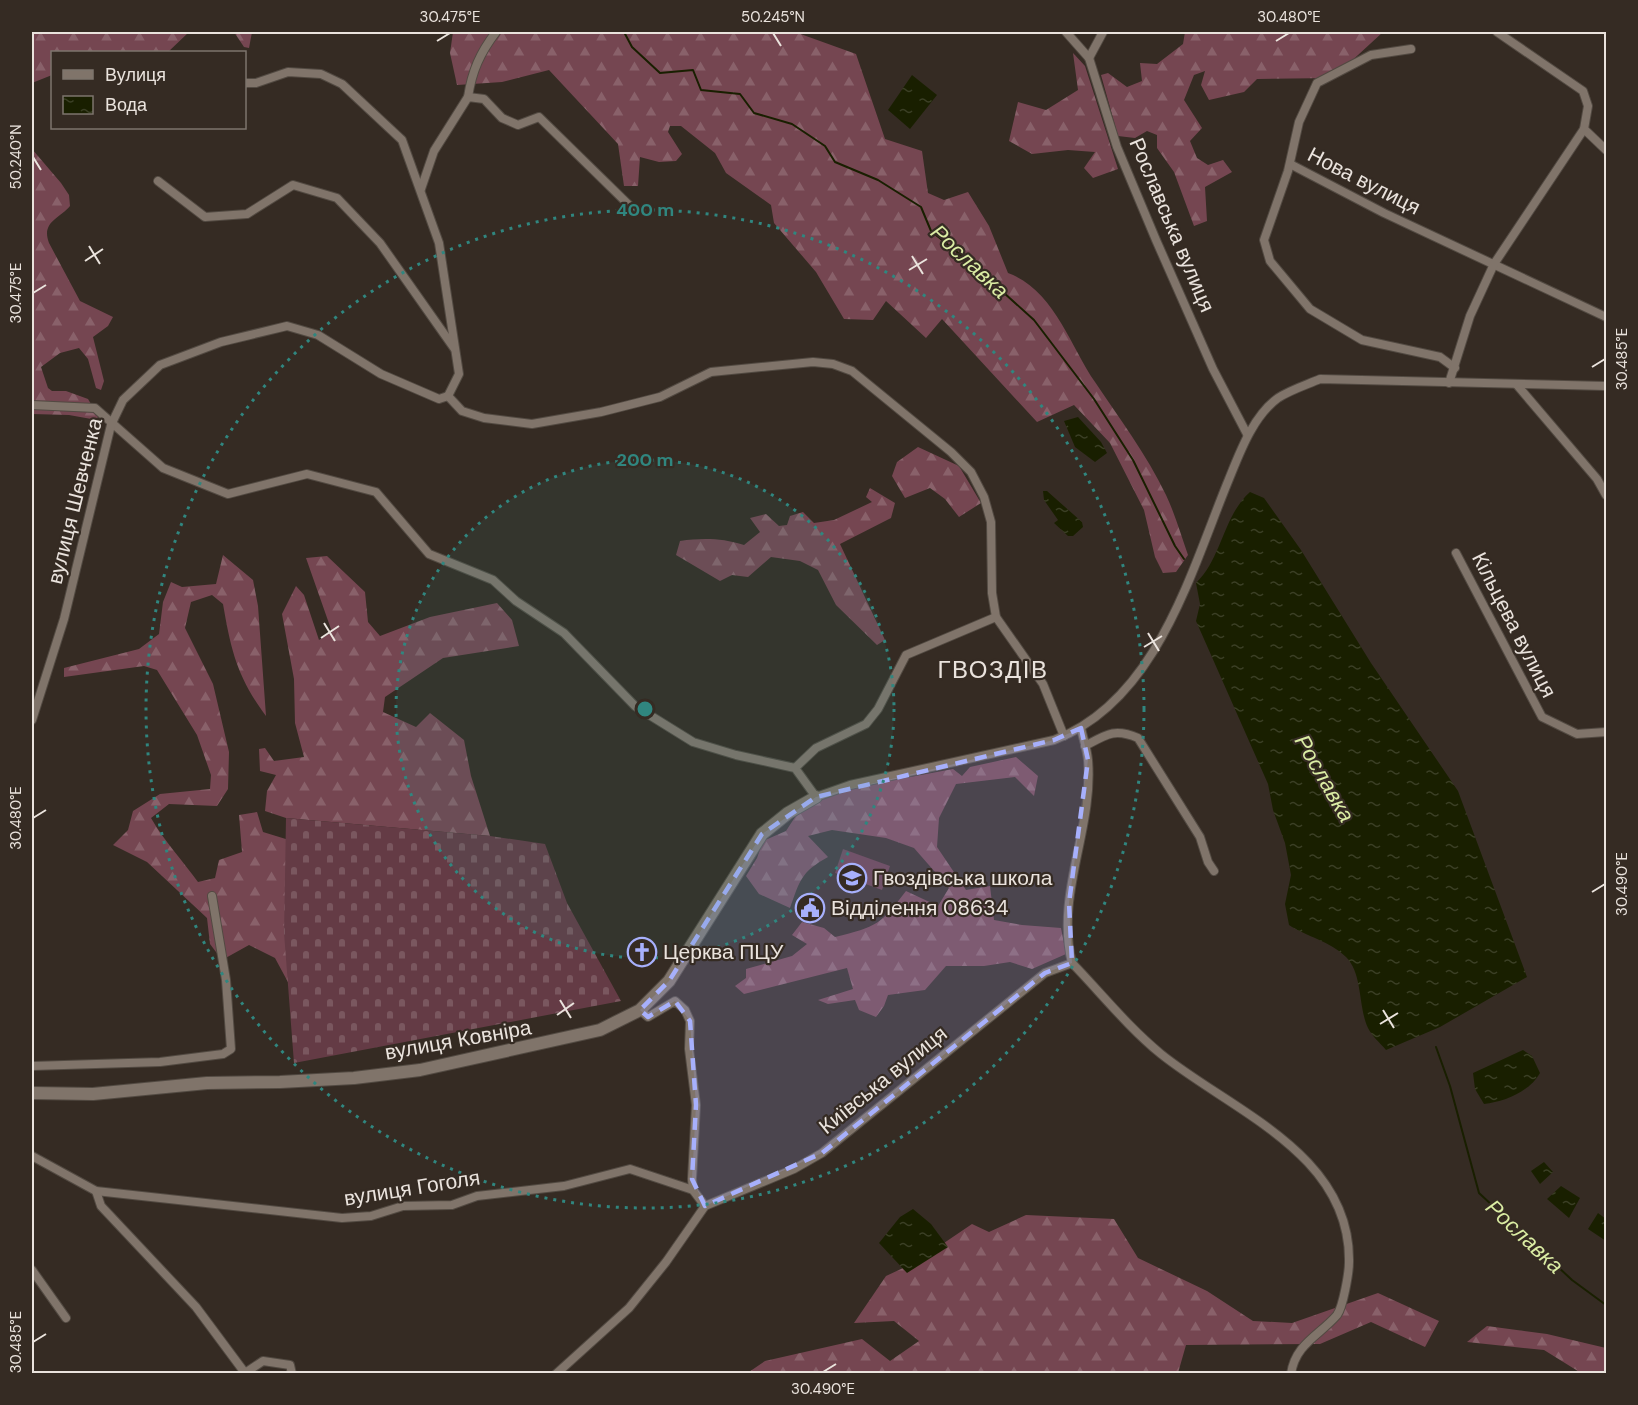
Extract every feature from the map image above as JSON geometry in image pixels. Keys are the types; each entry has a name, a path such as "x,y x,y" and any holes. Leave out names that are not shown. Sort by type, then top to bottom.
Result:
{"street":[{"path":"421,190 434,151 468,97 471,74 482,50 496,32"},
{"name":"Рославська вулиця","path":"1066,32 1089,58 1117,147 1213,369 1247,434"},
{"path":"1089,58 1103,32"},
{"path":"1449,383 1470,316 1494,264 1584,129 1588,106 1583,92 1497,32"},
{"name":"Нова вулиця","path":"1411,49 1371,55 1317,83 1299,122 1290,164 1384,213 1606,317"},
{"path":"246,83 256,83 288,72 321,74 342,84 402,140 439,243 459,374 448,396"},
{"path":"468,97 484,99 502,118 518,125 539,117 631,207"},
{"path":"1584,129 1606,150"},
{"path":"1290,164 1264,240 1270,261 1310,309 1362,340 1440,357 1455,368"},
{"path":"158,181 205,217 247,214 293,185 337,198 380,243 456,352"},
{"name":"вулиця Шевченка","path":"32,720 64,620 111,424 123,400 160,365 221,342 287,326 318,335 381,374 439,399 448,396 462,411 484,418 532,424 601,412 660,397 711,372 813,362 833,364 852,371 951,452 971,472 984,497 991,522 992,593 996,617 1043,684 1064,736"},
{"path":"32,405 94,408 163,468 228,494 307,474 376,492 429,554 493,580 516,601 564,633 635,706 693,742 736,755 795,768 816,797 850,785 1064,736 1081,728 1116,699 1156,649 1166,632 1247,434 1277,399 1320,379 1606,386"},
{"path":"1517,385 1597,479 1606,495"},
{"name":"Кільцева вулиця","path":"1456,553 1542,717 1577,734 1606,732"},
{"path":"795,768 816,748 866,724 878,710 906,655 996,617"},
{"path":"1081,728 1089,760 1084,816 1073,865 1069,903 1072,963 1160,1053 1305,1157 1335,1196 1341,1211 1349,1263 1339,1313 1298,1351 1292,1374"},
{"path":"1085,746 1106,735 1122,731 1138,738 1200,837 1208,862 1214,870"},
{"name":"вулиця Ковніра","path":"32,1093 93,1094 207,1083 354,1078 420,1070 590,1033 640,1010 669,981 762,834 788,813 816,797"},
{"path":"32,1066 160,1062 223,1054 231,1049 226,980 212,896"},
{"name":"Київська вулиця","path":"705,1206 794,1169 822,1153 1045,973 1072,963"},
{"path":"556,1374 629,1308 666,1262 705,1206 693,1190 692,1153 696,1105 689,1049 690,1021 686,1010 675,1001 648,1017 640,1010"},
{"name":"вулиця Гоголя","path":"32,1156 96,1191 342,1218 371,1216 403,1206 452,1205 477,1196 564,1186 630,1169 693,1190"},
{"path":"96,1191 101,1206 196,1307 245,1373 263,1361 290,1365 292,1374"},
{"path":"32,1270 66,1318"}],"highlighted area":[{"path":"1081,728 1088,760 1069,903 1072,963 1045,973 822,1153 705,1206 692,1179 696,1105 690,1021 675,1001 648,1017 640,1010 669,981 762,834 816,797 1054,740"}],"green space":[{"path":"32,32 189,32 169,51 51,51 51,75 32,83"},
{"path":"234,32 252,32 249,48 244,47"},
{"path":"453,32 795,32 856,54 885,139 922,151 928,193 944,200 968,192 989,226 1008,273 1024,281 1049,305 1095,382 1142,451 1169,502 1188,555 1176,572 1163,573 1155,557 1144,510 1110,443 1074,405 1037,422 942,319 926,338 886,301 873,320 844,319 816,272 774,223 771,205 726,173 715,153 681,126 670,126 668,132 682,154 676,161 659,162 640,157 638,186 624,186 618,144 549,70 502,82 457,85 450,53"},
{"path":"1185,32 1383,32 1333,78 1257,79 1244,92 1209,100 1201,85 1205,71 1194,75 1184,100 1202,128 1190,141 1197,158 1208,165 1223,160 1232,172 1205,187 1207,221 1194,226 1174,172 1157,148 1157,135 1147,131 1135,138 1118,136 1101,75 1108,73 1127,87 1142,81 1140,63 1157,64 1183,44"},
{"path":"1073,53 1085,66 1118,169 1093,178 1084,168 1095,152 1068,150 1032,154 1009,141 1018,102 1046,110 1078,90"},
{"path":"32,149 69,195 70,206 49,225 47,236 49,243 80,301 113,317 108,326 93,337 104,381 101,390 96,388 88,359 79,348 60,353 41,367 48,388 52,391 66,391 88,399 98,416 97,420 69,415 32,414"},
{"path":"918,447 959,466 981,503 959,517 945,499 930,488 905,498 892,476 897,462"},
{"path":"870,488 895,503 891,518 840,544 885,640 877,645 836,605 818,570 800,561 771,557 748,577 732,575 720,581 676,555 680,541 712,539 744,545 760,532 750,518 766,514 779,526 787,525 790,516 803,512 814,523 834,520 872,502 866,497"},
{"path":"223,555 253,580 258,606 266,716 248,689 237,663 223,604 212,595 191,602 185,628 213,684 229,752 228,789 217,806 169,804 151,818 198,882 215,878 219,860 242,852 239,815 257,812 263,832 302,844 303,1010 275,958 249,945 222,960 210,944 207,918 147,862 113,845 128,830 133,811 160,794 210,789 211,775 197,735 157,670 144,666 64,677 64,668 139,649 159,634 163,602 171,582 182,587 216,584"},
{"path":"327,556 365,592 368,622 380,636 430,617 497,603 512,620 519,646 443,658 385,697 383,712 416,727 430,713 464,740 471,776 490,836 286,818 265,811 267,791 276,775 260,771 259,749 265,748 274,761 304,757 295,723 294,679 282,614 296,586 304,595 319,640 332,632 306,558"},
{"path":"1016,757 1038,776 1034,796 1015,777 956,784 939,818 937,847 966,890 990,886 994,920 1061,928 1066,954 1032,969 1010,962 984,966 946,966 925,990 888,995 876,1017 859,1010 855,1000 828,1004 818,1000 853,989 847,968 744,994 735,986 746,978 746,969 792,956 807,944 792,935 802,922 824,928 835,937 877,923 906,891 938,906 949,888 914,848 886,838 832,830 808,836 828,857 807,872 796,890 790,908 759,894 746,876 757,858 763,841 786,831 797,814 821,799 852,788 953,769 962,776 970,767"},
{"path":"286,818 490,836 545,844 567,903 621,1001 294,1063 284,933"},
{"path":"843,849 890,866 882,890 835,873"},
{"path":"1026,1215 1114,1219 1138,1258 1207,1291 1253,1321 1292,1323 1378,1293 1439,1321 1425,1347 1371,1322 1320,1344 1186,1345 1178,1373 746,1374 765,1361 862,1339 890,1361 919,1341 894,1321 854,1323 886,1276 916,1262 972,1224 989,1232"},
{"path":"1487,1326 1547,1334 1606,1348 1606,1373 1581,1373 1544,1350 1467,1342"}],"water":[{"path":"912,75 937,95 910,129 888,110"},
{"path":"1078,417 1101,442 1107,453 1095,462 1075,447 1064,421"},
{"path":"1043,491 1047,491 1082,522 1083,527 1073,536 1068,536 1054,523 1058,520 1044,500"},
{"path":"1250,492 1264,498 1301,550 1371,663 1458,791 1527,977 1440,1027 1386,1050 1368,1028 1358,981 1346,957 1326,943 1289,925 1285,904 1291,875 1285,843 1273,810 1268,784 1196,621 1200,604 1196,583 1212,562 1234,513"},
{"path":"1523,1050 1532,1056 1540,1073 1536,1079 1516,1094 1500,1101 1484,1104 1475,1089 1473,1073"},
{"path":"1544,1162 1553,1172 1540,1184 1531,1171"},
{"path":"1561,1186 1580,1198 1569,1218 1547,1199"},
{"path":"913,1209 931,1224 948,1247 907,1273 879,1243 900,1217"},
{"path":"1598,1213 1606,1219 1606,1241 1588,1229"}],"waterway":[{"name":"Рославка","path":"624,32 632,47 660,73 693,70 701,90 740,94 754,113 792,124 825,146 835,162 878,180 921,207 931,231 972,264 1034,320 1094,399 1133,460 1175,546 1184,559"},
{"name":"Рославка","path":"1436,1047 1450,1086 1479,1193 1572,1280 1606,1305"}],"place":[{"name":"Гвоздівська школа","path":"852,878"},
{"name":"Відділення 08634","path":"810,908"},
{"name":"Церква ПЦУ","path":"642,952"}],"district":[{"name":"ГВОЗДІВ","path":"993,670"}]}
